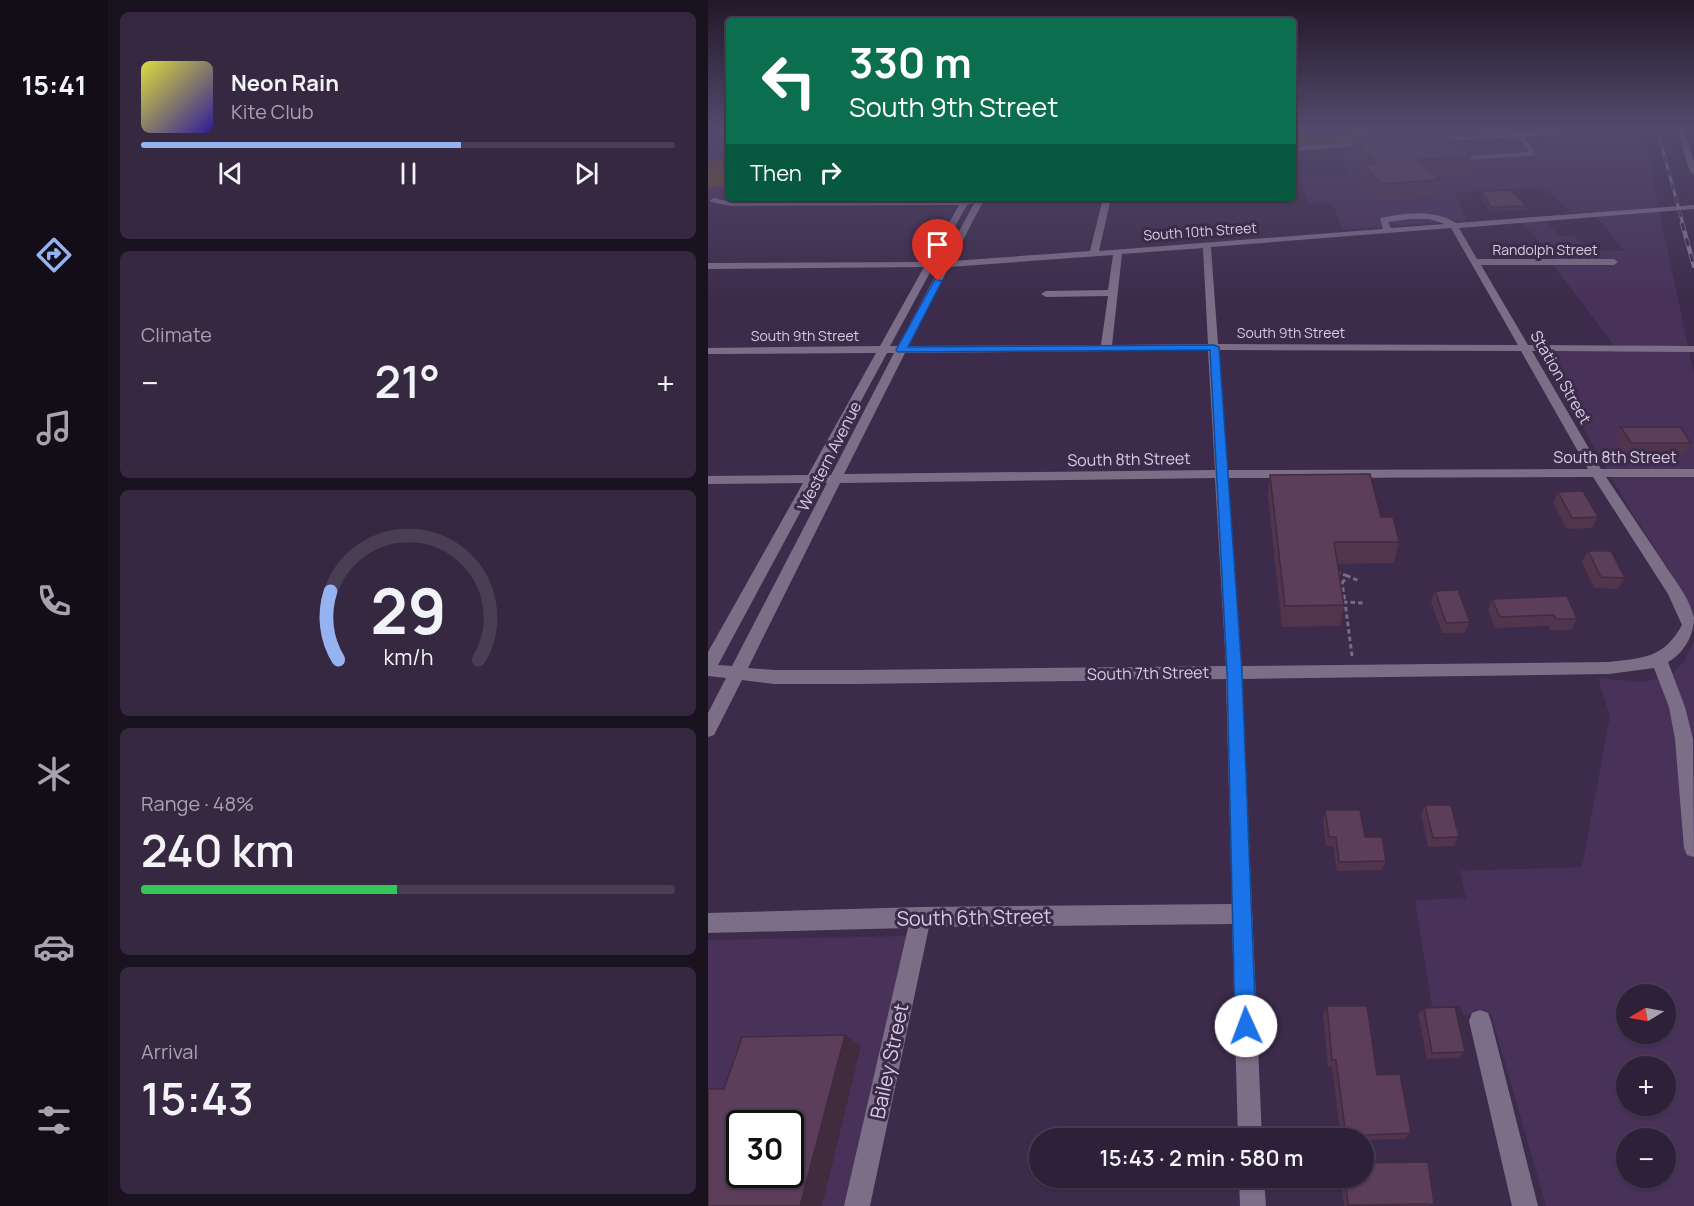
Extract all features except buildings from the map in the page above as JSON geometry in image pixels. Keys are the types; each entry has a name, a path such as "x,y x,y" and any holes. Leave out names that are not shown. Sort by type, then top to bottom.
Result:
{"street":[{"path":"712,203 973,201"},
{"name":"Western Avenue","path":"708,730 947,264 973,201"},
{"name":"Western Avenue","path":"708,669 930,265 973,201"},
{"path":"1094,253 1106,201"},
{"name":"South 10th Street","path":"708,266 947,264 1694,207"},
{"name":"Station Street","path":"1453,225 1477,262 1597,473 1675,592 1690,626 1682,644 1659,661"},
{"path":"1208,244 1234,672 1250,1128"},
{"path":"1106,348 1118,251"},
{"name":"Randolph Street","path":"1477,262 1614,262"},
{"path":"1046,294 1112,293"},
{"name":"South 9th Street","path":"708,351 1214,347 1694,349"},
{"name":"South 8th Street","path":"708,480 1221,474 1694,473"},
{"path":"1659,661 1677,707 1684,740 1694,848"},
{"name":"South 7th Street","path":"708,669 736,674 786,677 1608,668 1659,661"},
{"name":"South 6th Street","path":"708,922 921,917 1241,914"},
{"name":"Bailey Street","path":"857,1206 921,917"},
{"path":"1480,1021 1525,1206"},
{"path":"1252,1188 1253,1206"}],"path":[{"path":"1332,571 1359,581"},
{"path":"1348,576 1342,583 1354,669"},
{"path":"1333,582 1342,583"},
{"path":"1345,602 1364,603"}],"shaded area":[{"path":"708,185 726,185 726,197 708,200"},
{"path":"1302,185 1655,185 1694,375 1694,626 1682,594 1666,565 1631,511 1540,354 1619,352 1553,265 1559,260 1521,223 1545,221 1560,236 1574,235 1590,251 1624,251 1592,211 1573,213 1542,187 1455,193 1467,220 1343,230 1332,203 1307,203"},
{"path":"1694,642 1694,1206 1546,1206 1491,1014 1463,1015 1461,1006 1432,1007 1415,900 1466,898 1460,871 1582,867 1610,716 1598,678 1641,682 1662,678 1673,673 1684,662"},
{"path":"909,936 846,1206 708,1206 708,940"}],"railway":[{"path":"1672,185 1683,224"},
{"path":"1682,223 1694,266"}],"route":[{"path":"938,281 901,350 1214,347 1234,672 1246,1026"}]}
